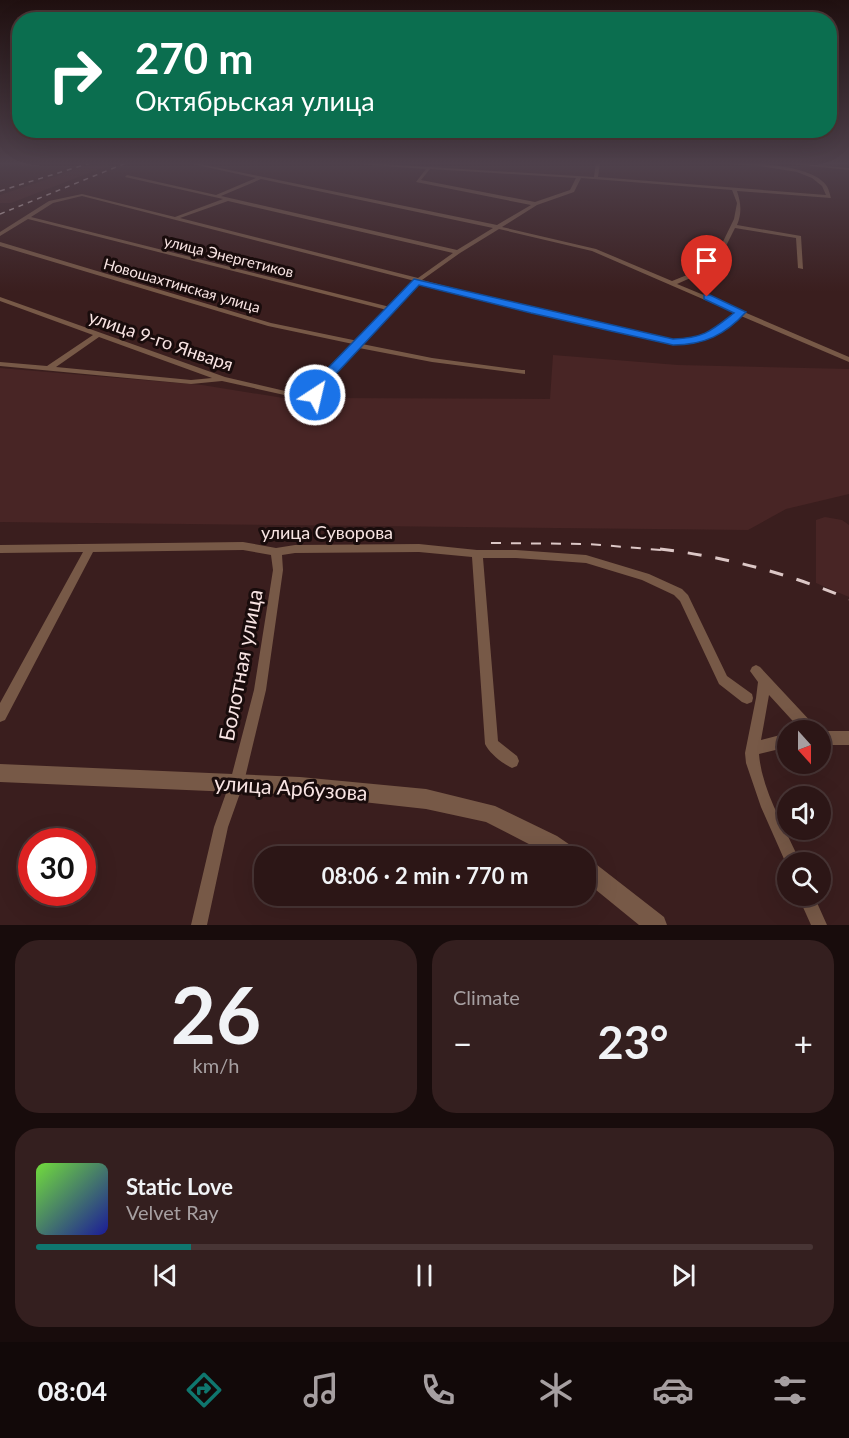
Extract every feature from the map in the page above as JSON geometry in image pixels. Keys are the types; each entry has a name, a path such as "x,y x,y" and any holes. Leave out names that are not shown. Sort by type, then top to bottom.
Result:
{"street":[{"path":"0,234 44,206"},
{"path":"127,206 531,310 673,342 694,342 711,336 741,312"},
{"path":"175,219 209,206"},
{"path":"259,206 458,252"},
{"path":"396,206 594,250 849,360"},
{"path":"357,344 418,281 458,252 531,206"},
{"path":"673,283 711,265 717,259 733,226 738,206"},
{"name":"улица Энергетиков","path":"27,217 391,309"},
{"path":"733,226 799,237 801,268"},
{"name":"Новошахтинская улица","path":"0,244 270,325 432,360 522,372"},
{"name":"улица 9-го Января","path":"0,299 223,379 298,396 315,395 357,344"},
{"path":"48,369 98,334"},
{"path":"0,364 191,382 223,379"},
{"name":"улица Суворова","path":"0,549 89,550 243,546 276,552 295,549 418,548 477,554 586,559 666,586 684,598 723,680 747,698"},
{"path":"0,716 89,550"},
{"name":"Болотная улица","path":"199,925 221,827 237,782 261,690 278,570 276,552"},
{"path":"477,554 492,744 512,761"},
{"path":"788,852 762,793 752,756 764,694 760,676 799,720"},
{"path":"831,738 849,738"},
{"path":"754,748 777,743"},
{"name":"улица Арбузова","path":"0,773 237,782 363,791 426,799 488,813 554,846"},
{"path":"596,877 656,925"},
{"path":"810,906 819,925"}],"shaded area":[{"path":"553,355 678,365 849,369 849,494 786,509 748,530 0,522 0,368 202,385 302,401 322,398 550,399"},
{"path":"825,517 842,520 849,525 849,597 816,583 816,520"}],"railway":[{"path":"0,214 19,206"},
{"path":"491,543 589,544 671,551"},
{"path":"660,549 671,551"},
{"path":"671,551 756,567 803,581 849,599"}],"route":[{"path":"315,395 330,374 417,281 673,342 694,342 711,336 741,312 707,297"}]}
